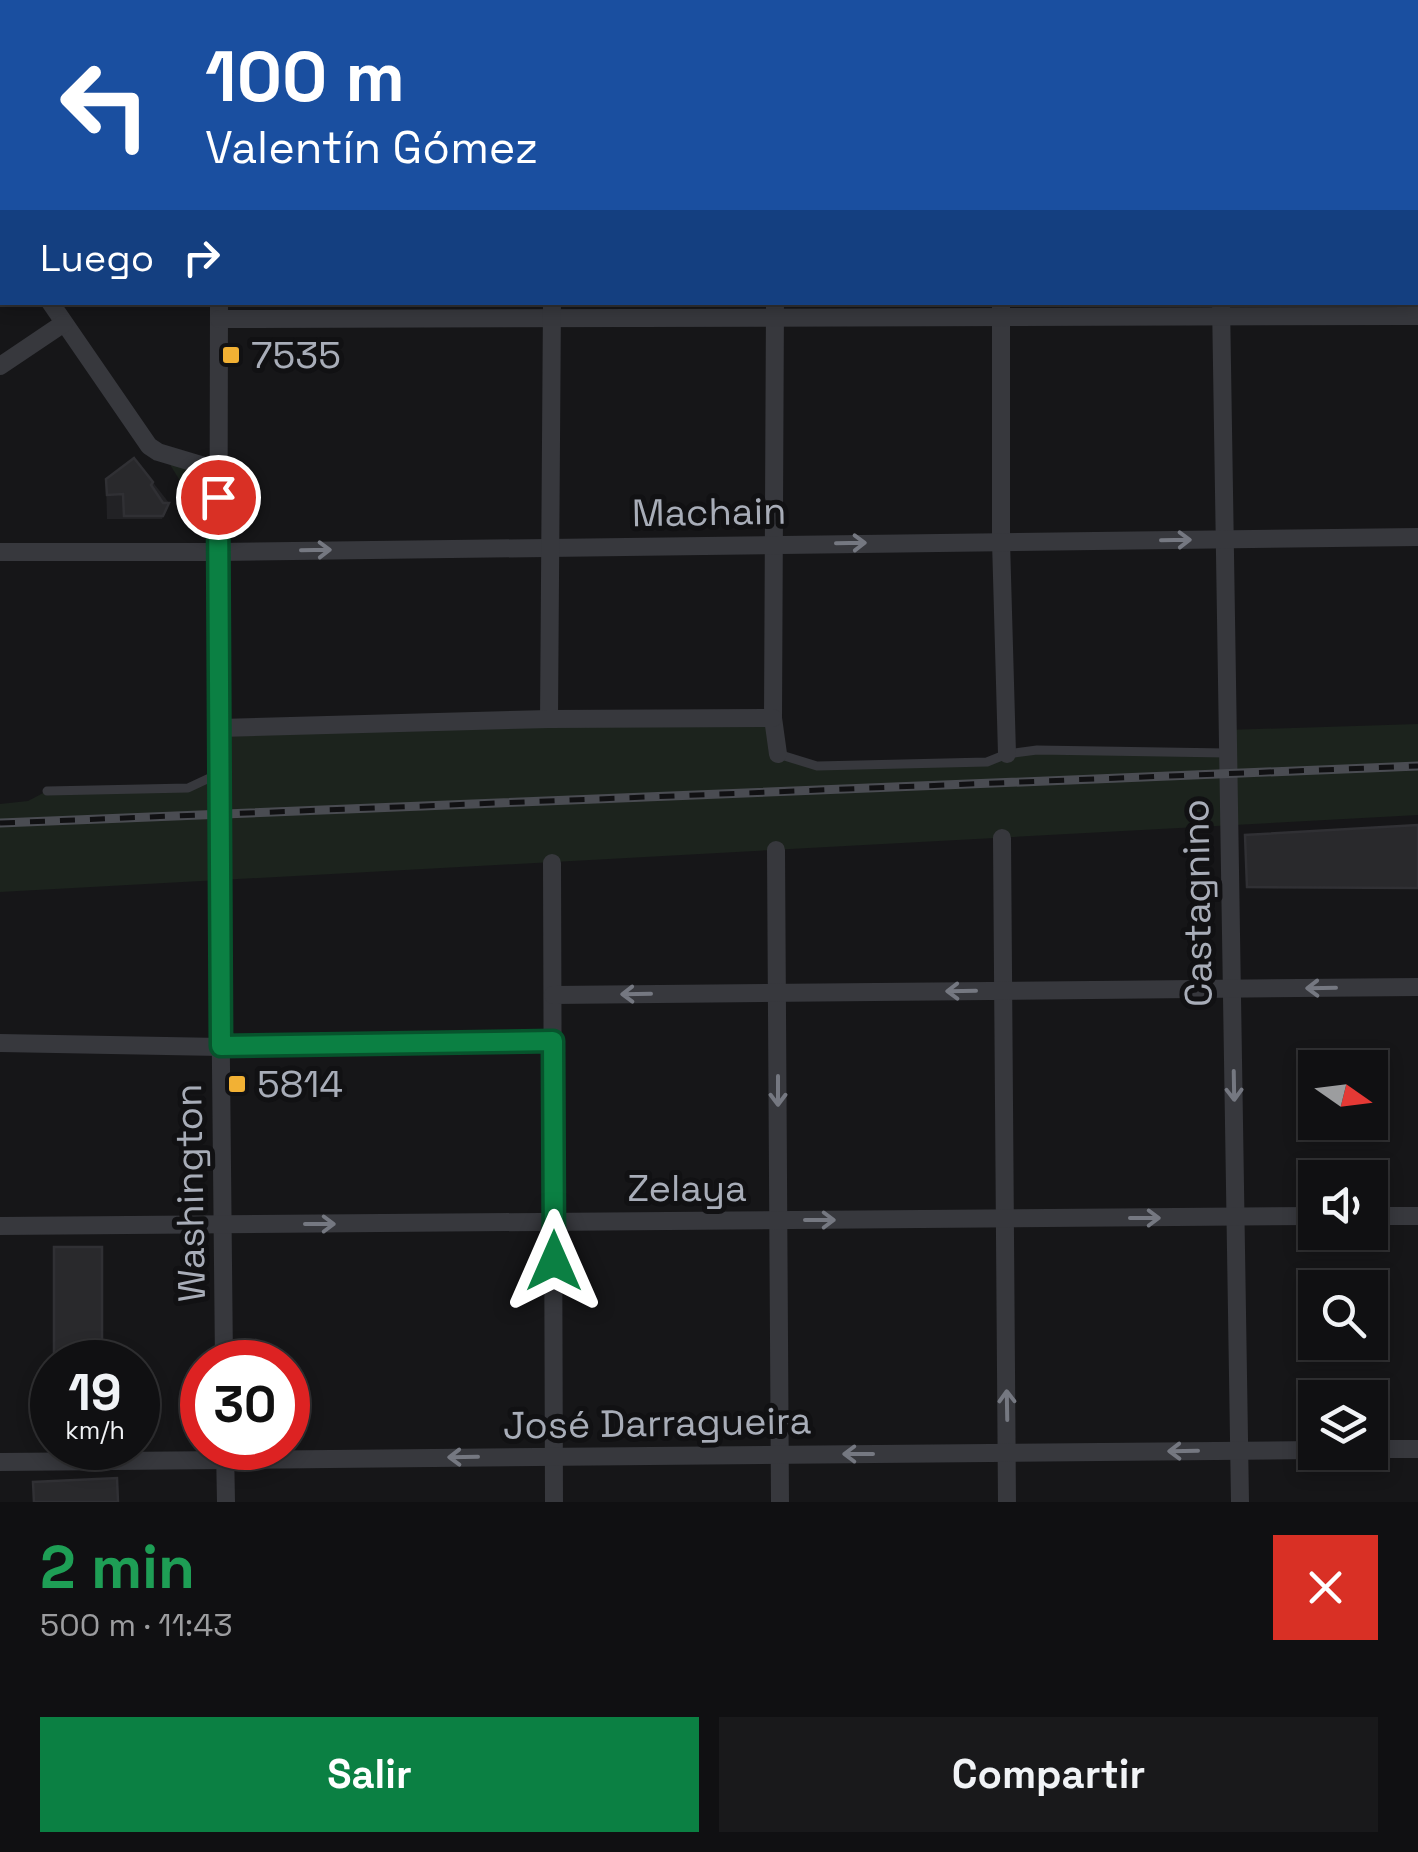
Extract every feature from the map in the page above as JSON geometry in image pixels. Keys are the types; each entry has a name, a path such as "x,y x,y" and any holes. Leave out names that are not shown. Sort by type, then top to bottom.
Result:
{"street":[{"path":"52,305 149,446 218,470"},
{"path":"775,309 773,718 778,754"},
{"path":"1000,309 1007,754"},
{"path":"219,311 1221,309 1418,316"},
{"name":"Castagnino","path":"1221,309 1240,1502"},
{"path":"549,719 552,310"},
{"name":"Washington","path":"219,311 218,774 224,1340"},
{"path":"0,366 64,323"},
{"name":"Machain","path":"0,552 1418,537"},
{"path":"220,728 549,719 773,718"},
{"path":"1002,838 1008,1502"},
{"path":"776,850 780,1502"},
{"path":"552,863 554,1502"},
{"path":"553,995 1418,987"},
{"path":"0,1043 221,1046 553,1041"},
{"name":"Zelaya","path":"0,1226 1298,1216"},
{"path":"1388,1216 1418,1216"},
{"path":"1388,1449 1418,1449"},
{"name":"José Darragueira","path":"310,1455 1298,1450"},
{"name":"José Darragueira","path":"0,1462 180,1456"},
{"path":"225,1470 226,1502"}],"lane":[{"path":"778,754 817,766 988,762 1007,754 1037,750 1227,753"},
{"path":"47,791 188,788 218,774"}],"shaded area":[{"path":"134,458 169,503 162,519 107,519 106,479"},
{"path":"169,463 206,473 207,506 194,503"},
{"path":"773,718 778,754 817,766 987,762 1007,754 1226,753 1226,730 1418,724 1418,815 0,892 0,804 28,801 47,791 188,788 218,774 220,728"}],"building":[{"path":"134,458 163,503 169,503 163,516 124,516 123,494 107,495 106,479"},
{"path":"1418,825 1418,888 1247,887 1245,835"},
{"path":"54,1247 102,1247 102,1340 54,1340"},
{"path":"117,1478 118,1502 34,1502 33,1482"}],"railway":[{"path":"0,823 1418,766"}],"place":[{"name":"7535","path":"231,355"},
{"name":"5814","path":"237,1084"}],"route":[{"path":"218,497 221,1046 553,1041 554,1261"}]}
